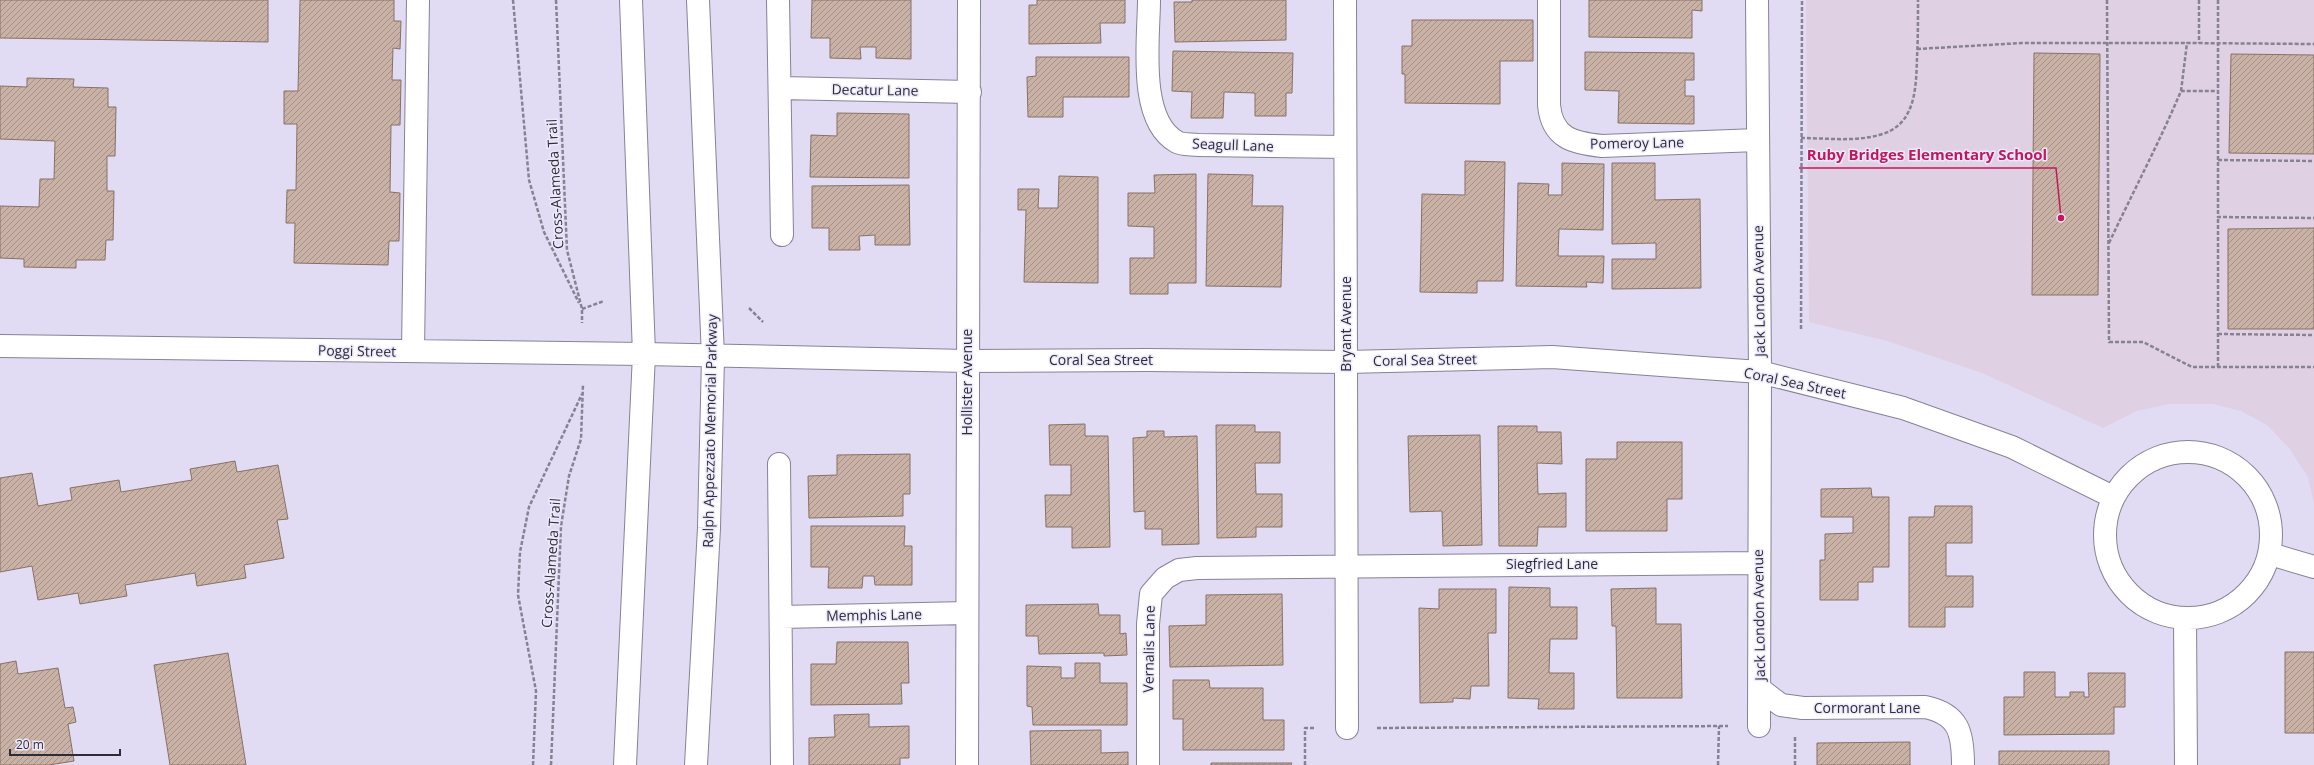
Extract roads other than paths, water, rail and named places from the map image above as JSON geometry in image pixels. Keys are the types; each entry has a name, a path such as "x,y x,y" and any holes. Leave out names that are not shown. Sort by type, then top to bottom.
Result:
{"street":[{"path":"413,351 418,0"},
{"path":"625,765 644,354 631,0"},
{"name":"Ralph Appezzato Memorial Parkway","path":"696,765 709,528 713,357 698,0"},
{"path":"778,0 782,235"},
{"name":"Hollister Avenue","path":"967,765 967,361 970,92 968,0"},
{"name":"Seagull Lane","path":"1148,0 1149,97 1161,127 1177,142 1198,145 1345,147"},
{"name":"Bryant Avenue","path":"1345,0 1347,728"},
{"name":"Pomeroy Lane","path":"1549,0 1549,105 1551,120 1561,135 1579,144 1602,146 1757,140"},
{"name":"Jack London Avenue","path":"1757,0 1760,372 1758,563 1760,689 1759,726"},
{"name":"Decatur Lane","path":"780,88 970,92"},
{"name":"Poggi Street","path":"0,346 644,354 713,357"},
{"name":"Coral Sea Street","path":"713,357 967,361 1146,360 1346,362 1552,357 1760,372 1903,408 2012,447 2113,498"},
{"path":"2188,451 2212,455 2239,469 2259,492 2266,506 2270,524 2270,554 2254,586 2234,605 2219,613 2185,619 2168,617 2144,606 2123,588 2108,560 2104,528 2113,498 2120,484 2130,474 2154,458 2172,452 2188,451"},
{"path":"779,464 782,765"},
{"path":"2270,554 2314,567"},
{"name":"Siegfried Lane","path":"1346,566 1758,563"},
{"name":"Vernalis Lane","path":"1148,765 1148,624 1151,594 1165,578 1179,570 1197,568 1346,566"},
{"name":"Memphis Lane","path":"781,617 967,613"},
{"path":"2185,619 2186,765"},
{"name":"Cormorant Lane","path":"1760,689 1781,705 1803,708 1925,707 1938,710 1953,718 1959,732 1963,765"}],"place":[{"name":"Ruby Bridges Elementary School","path":"2061,218"}]}
